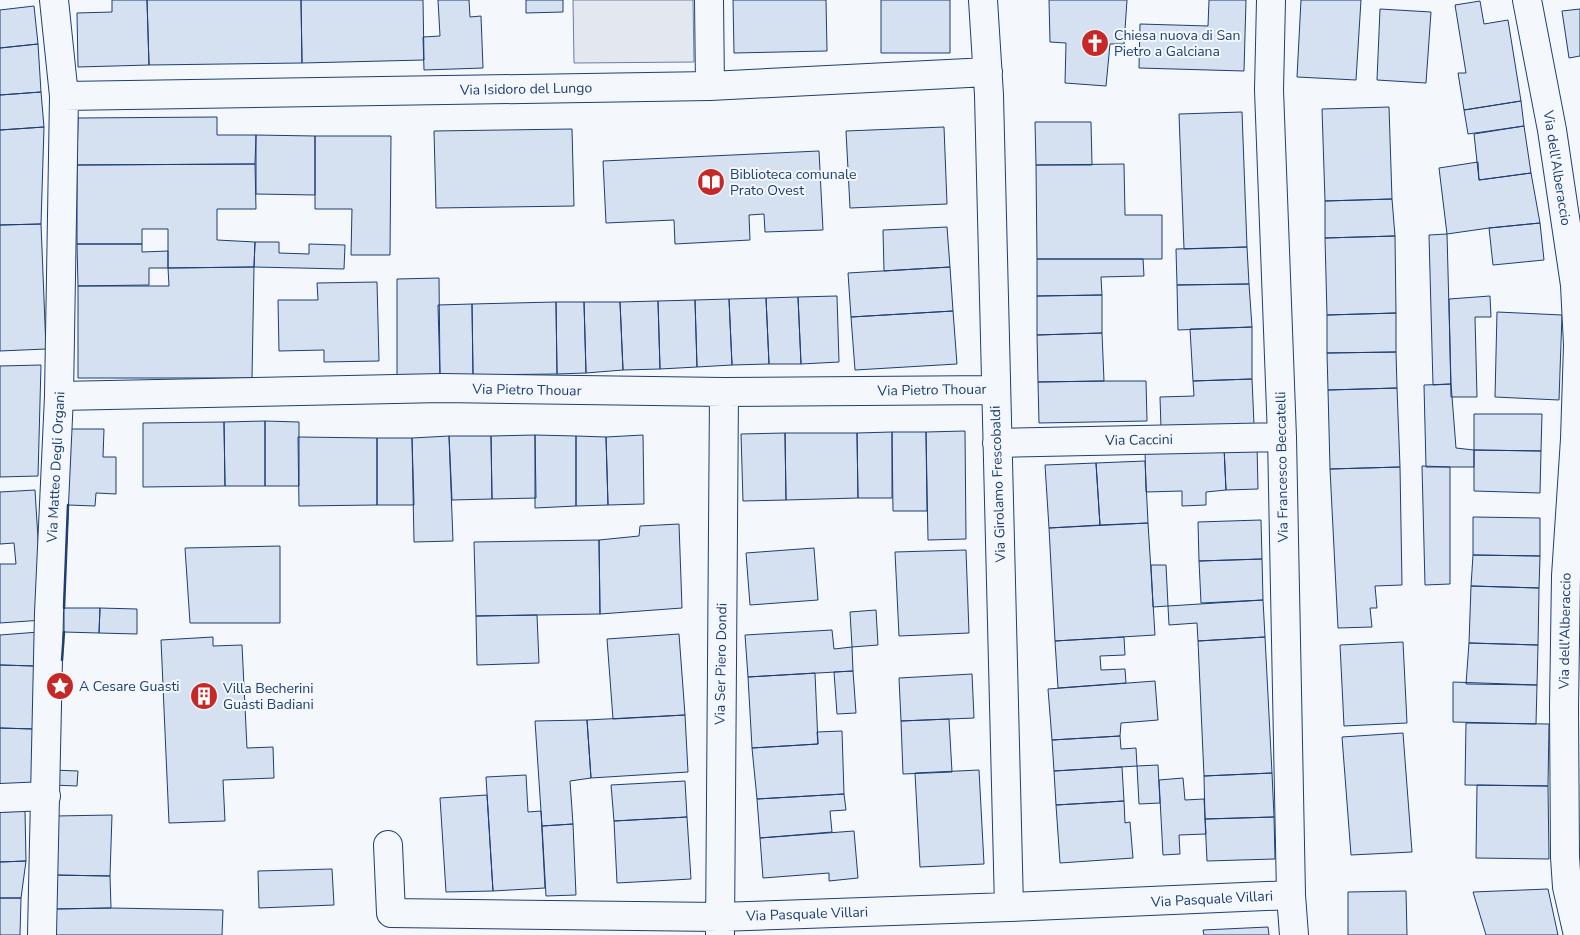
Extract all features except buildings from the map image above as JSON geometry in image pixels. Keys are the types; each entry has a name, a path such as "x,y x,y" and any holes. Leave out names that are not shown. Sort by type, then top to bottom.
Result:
{"street":[{"name":"Via Matteo Degli Organi","path":"42,935 49,620 59,396 64,96 54,0"},
{"path":"709,0 710,86"},
{"name":"Via Girolamo Frescobaldi","path":"984,0 988,72 1009,908"},
{"name":"Via Francesco Beccatelli","path":"1271,0 1269,90 1282,437 1291,895 1294,935"},
{"name":"Via dell'Alberaccio","path":"1527,0 1552,130 1575,285 1578,344 1575,439 1566,576 1572,708 1565,857 1567,887 1578,935"},
{"name":"Via Isidoro del Lungo","path":"64,96 710,86 988,72"},
{"name":"Via Pietro Thouar","path":"59,396 442,388 724,392 995,390"},
{"name":"Via Ser Piero Dondi","path":"719,926 724,392"},
{"name":"Via Caccini","path":"997,443 1282,437"},
{"path":"0,798 46,796"},
{"name":"Via Pasquale Villari","path":"388,845 391,913 719,926 1009,908 1291,895"}],"shaded area":[{"path":"573,0 693,0 694,62 574,63"}],"wall":[{"path":"64,608 68,505"},
{"path":"62,660 64,632"}],"place":[{"name":"Chiesa nuova di San Pietro a Galciana","path":"1095,43"},
{"name":"Biblioteca comunale Prato Ovest","path":"711,182"},
{"name":"A Cesare Guasti","path":"60,686"},
{"name":"Villa Becherini Guasti Badiani","path":"204,696"}]}
